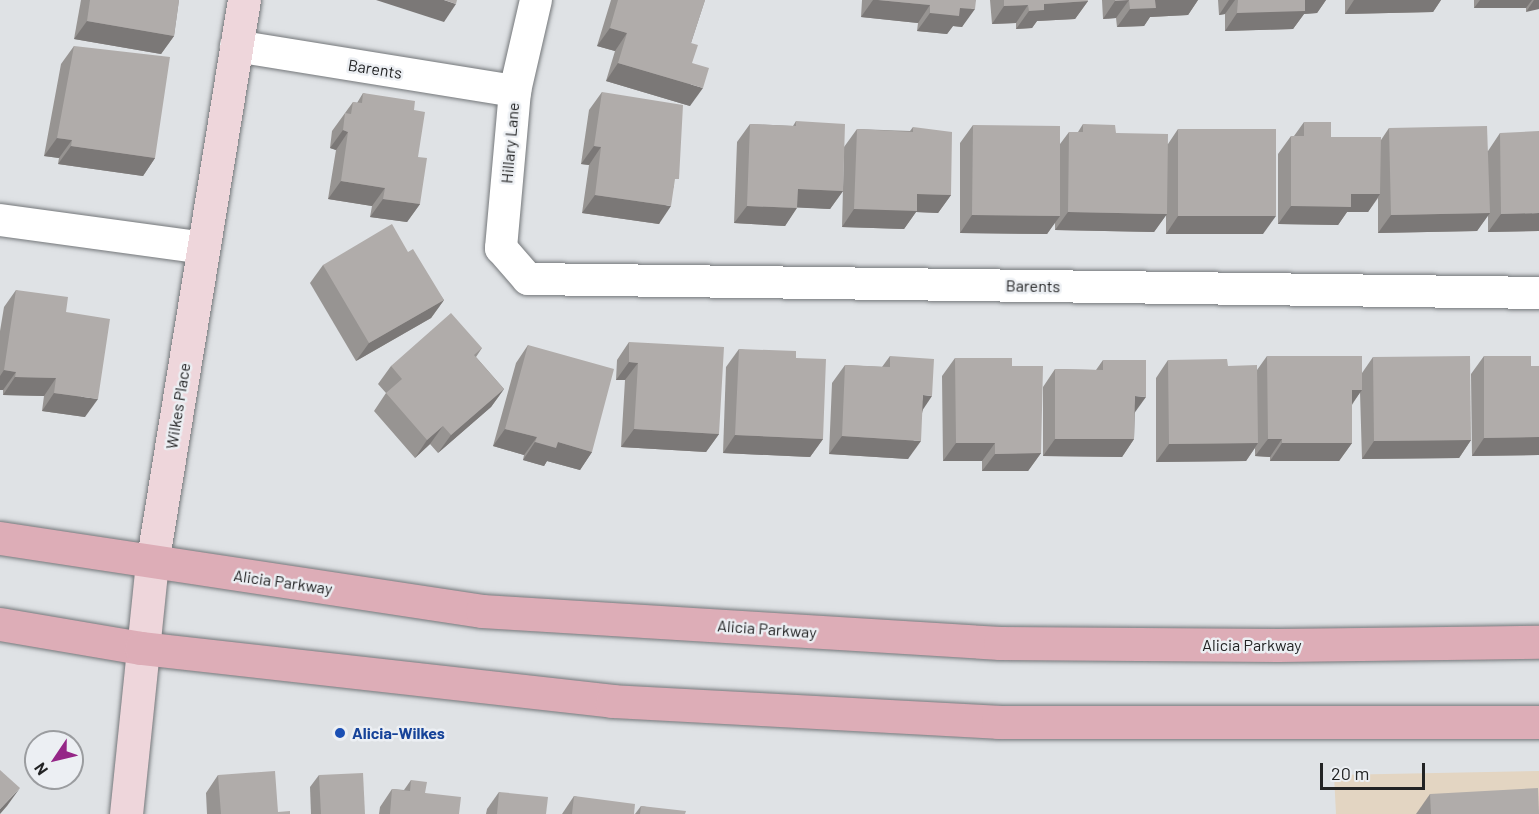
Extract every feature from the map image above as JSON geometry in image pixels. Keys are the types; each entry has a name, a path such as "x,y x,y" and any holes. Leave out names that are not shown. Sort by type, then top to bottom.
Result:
{"main road":[{"name":"Alicia Parkway","path":"0,538 152,564 483,611 989,642 1278,645 1539,642"},
{"path":"0,624 141,648 612,700 998,722 1539,722"}],"street":[{"name":"Wilkes Place","path":"126,814 141,648 152,564 244,0"},
{"name":"Hillary Lane","path":"528,279 501,248 515,91 536,0"},
{"name":"Barents","path":"236,46 515,91"},
{"path":"0,220 204,248"},
{"name":"Barents","path":"528,279 1539,293"}],"shaded area":[{"path":"1539,771 1539,814 1336,814 1334,775"}],"building":[{"path":"90,0 179,0 174,36 87,21"},
{"path":"444,0 457,0 456,4"},
{"path":"618,0 705,0 691,43 698,45 692,63 709,68 703,88 618,63 627,33 610,28"},
{"path":"878,0 976,0 975,9 960,8 959,16 930,13 930,5"},
{"path":"1004,0 1088,1 1044,4 1044,10 1029,11 1028,5 1004,6"},
{"path":"1129,0 1155,0 1156,8 1130,9"},
{"path":"1238,0 1305,0 1305,11 1237,13"},
{"path":"74,46 170,57 155,158 71,146 72,140 57,138"},
{"path":"602,92 683,105 679,179 675,179 671,206 595,195 601,147 594,146"},
{"path":"363,93 415,101 414,110 425,112 418,157 427,158 420,204 383,199 385,188 341,181 348,132 343,130 345,113 351,114 353,102 362,103"},
{"path":"796,121 845,124 843,191 798,189 797,208 747,206 750,124 796,126"},
{"path":"1304,122 1331,122 1331,137 1381,137 1380,194 1351,194 1351,207 1291,206 1291,136 1304,136"},
{"path":"1083,124 1115,125 1116,133 1168,134 1167,214 1068,212 1069,132 1083,132"},
{"path":"973,125 1060,126 1060,216 972,215"},
{"path":"1487,126 1490,213 1391,215 1389,128"},
{"path":"913,127 952,132 951,195 917,194 917,211 854,209 857,129 913,132"},
{"path":"1178,129 1276,129 1276,216 1178,216"},
{"path":"1539,131 1539,213 1501,214 1500,133"},
{"path":"392,224 408,252 413,249 444,300 369,343 323,265"},
{"path":"16,290 68,297 66,312 110,319 98,399 54,393 56,378 15,377 16,372 4,370"},
{"path":"451,313 482,348 474,355 504,389 451,435 443,426 427,440 386,393 402,379 391,366"},
{"path":"629,342 724,347 719,434 634,429 638,363 629,362"},
{"path":"528,345 614,369 592,452 558,442 556,448 535,442 537,437 505,429"},
{"path":"739,349 796,351 796,358 826,359 823,439 735,435"},
{"path":"890,356 934,359 932,396 923,395 921,441 842,436 845,365 890,367"},
{"path":"1267,356 1362,356 1362,390 1352,390 1352,443 1282,443 1282,439 1268,439"},
{"path":"1470,356 1471,440 1374,441 1373,357"},
{"path":"1484,356 1531,356 1531,366 1539,366 1539,437 1484,438"},
{"path":"955,358 1012,358 1012,366 1043,366 1041,453 995,454 995,443 956,443"},
{"path":"1227,359 1228,366 1257,365 1258,443 1169,444 1168,360"},
{"path":"1103,360 1146,360 1146,397 1135,396 1134,439 1055,439 1055,369 1103,370"},
{"path":"0,770 20,788 0,809"},
{"path":"275,771 278,812 290,811 290,814 221,814 218,775"},
{"path":"363,773 365,814 321,814 319,775"},
{"path":"411,780 427,782 425,793 461,797 459,814 390,814 392,789 410,791"},
{"path":"1538,788 1539,814 1431,814 1430,794"},
{"path":"499,792 548,797 546,814 497,814"},
{"path":"574,796 635,804 634,814 572,814"},
{"path":"641,806 686,811 685,814 640,814"}],"place":[{"name":"Alicia-Wilkes","path":"340,733"}]}
